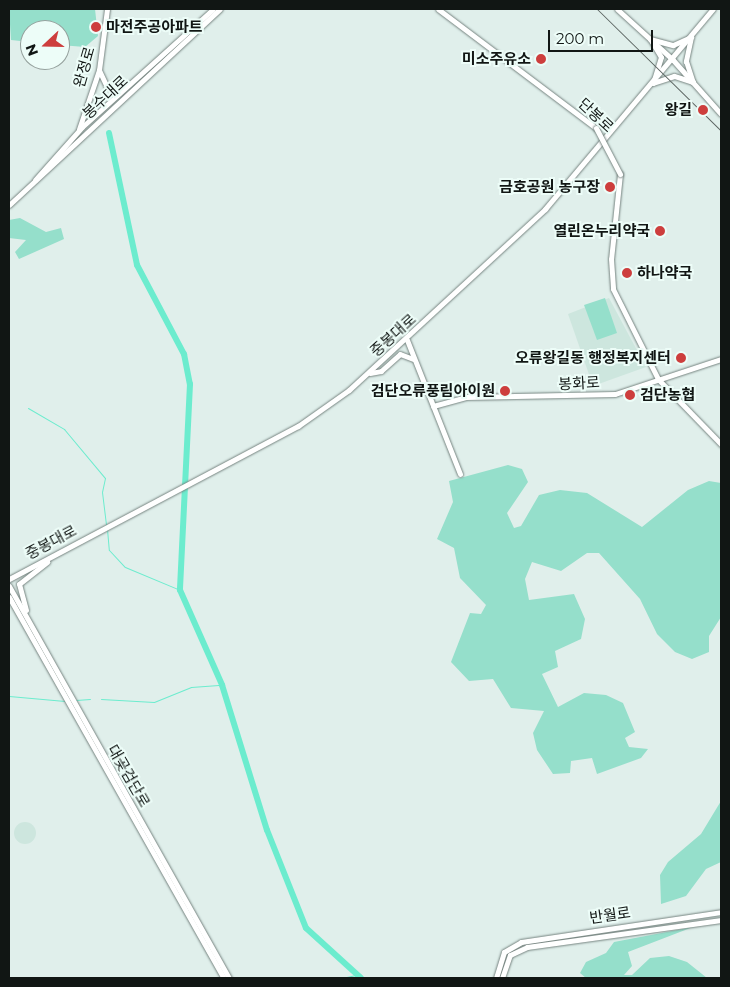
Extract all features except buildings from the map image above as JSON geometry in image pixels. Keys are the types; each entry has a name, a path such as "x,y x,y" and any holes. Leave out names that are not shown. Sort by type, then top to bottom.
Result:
{"main road":[{"name":"완정로","path":"78,131 99,70 107,9"},
{"name":"봉수대로","path":"78,131 213,9"},
{"name":"봉수대로","path":"9,204 220,9"},
{"name":"단봉로","path":"438,9 596,128 620,174 611,259 613,289 658,379 721,444"},
{"path":"617,9 673,60 721,114"},
{"name":"중봉대로","path":"9,579 298,426 369,373 407,340 546,209 714,9"},
{"path":"650,38 673,45 691,37"},
{"path":"691,37 686,61 693,82"},
{"path":"650,38 661,57 653,83"},
{"path":"99,70 107,87 132,83"},
{"path":"653,83 674,76 693,82"},
{"path":"100,110 104,116"},
{"path":"64,155 78,131"},
{"path":"24,192 78,131"},
{"path":"407,340 460,474"},
{"path":"369,373 381,371 400,354 415,361"},
{"name":"봉화로","path":"433,406 466,398 615,394 721,360"},
{"path":"28,620 19,584 52,556"},
{"name":"대곶검단로","path":"9,586 77,715 224,978"},
{"name":"대곶검단로","path":"9,597 64,691"},
{"path":"9,603 21,619"},
{"name":"대곶검단로","path":"77,715 229,978"},
{"name":"반월로","path":"496,978 504,952 534,939 721,912"},
{"name":"반월로","path":"502,978 510,956 526,947 721,920"}],"shaded area":[{"path":"609,298 646,367 593,386 568,314"},
{"path":"25,822 33,825 36,833 33,841 25,844 17,841 14,833 17,825"}],"green space":[{"path":"9,9 95,9 98,36 85,47 70,46 70,20 20,20 20,41 11,40"},
{"path":"20,218 46,232 61,228 64,239 19,259 15,252 26,240 9,238 9,220"},
{"path":"605,298 617,333 597,340 584,305"},
{"path":"508,465 522,469 528,482 507,513 514,528 521,526 539,495 560,490 587,493 642,527 688,490 709,481 721,483 721,617 709,636 709,652 692,659 675,652 657,634 640,599 599,553 587,553 561,571 532,562 525,579 529,600 574,594 585,619 581,639 555,651 558,667 542,674 558,707 584,693 606,695 623,703 635,732 625,738 629,747 648,749 641,758 597,774 592,758 571,761 570,773 553,774 537,750 533,733 544,711 511,708 493,679 469,681 451,662 470,613 481,614 486,605 460,578 454,548 437,539 453,502 449,481"},
{"path":"721,801 721,862 706,869 686,896 661,904 660,875 668,862 701,834"},
{"path":"693,927 628,952 632,966 624,975 632,975 650,958 669,956 687,962 707,978 586,978 580,973 586,962 606,953 614,942"}],"waterway":[{"path":"109,133 137,265 184,354 190,384 180,590 222,685 267,830 306,928 361,978"},
{"path":"28,408 64,429 105,478 102,492 106,525"},
{"path":"107,529 109,550 125,567 180,590"},
{"path":"101,699 154,702 191,687 222,685"},
{"path":"9,696 65,701"},
{"path":"76,700 90,699"},
{"path":"342,978 356,975"}],"tram line":[{"path":"597,9 721,131"}],"place":[{"name":"마전주공아파트","path":"96,27"},
{"name":"미소주유소","path":"541,59"},
{"name":"왕길","path":"703,110"},
{"name":"금호공원 농구장","path":"610,187"},
{"name":"열린온누리약국","path":"660,231"},
{"name":"하나약국","path":"627,273"},
{"name":"오류왕길동 행정복지센터","path":"681,358"},
{"name":"검단오류풍림아이원","path":"505,391"},
{"name":"검단농협","path":"630,395"}]}
